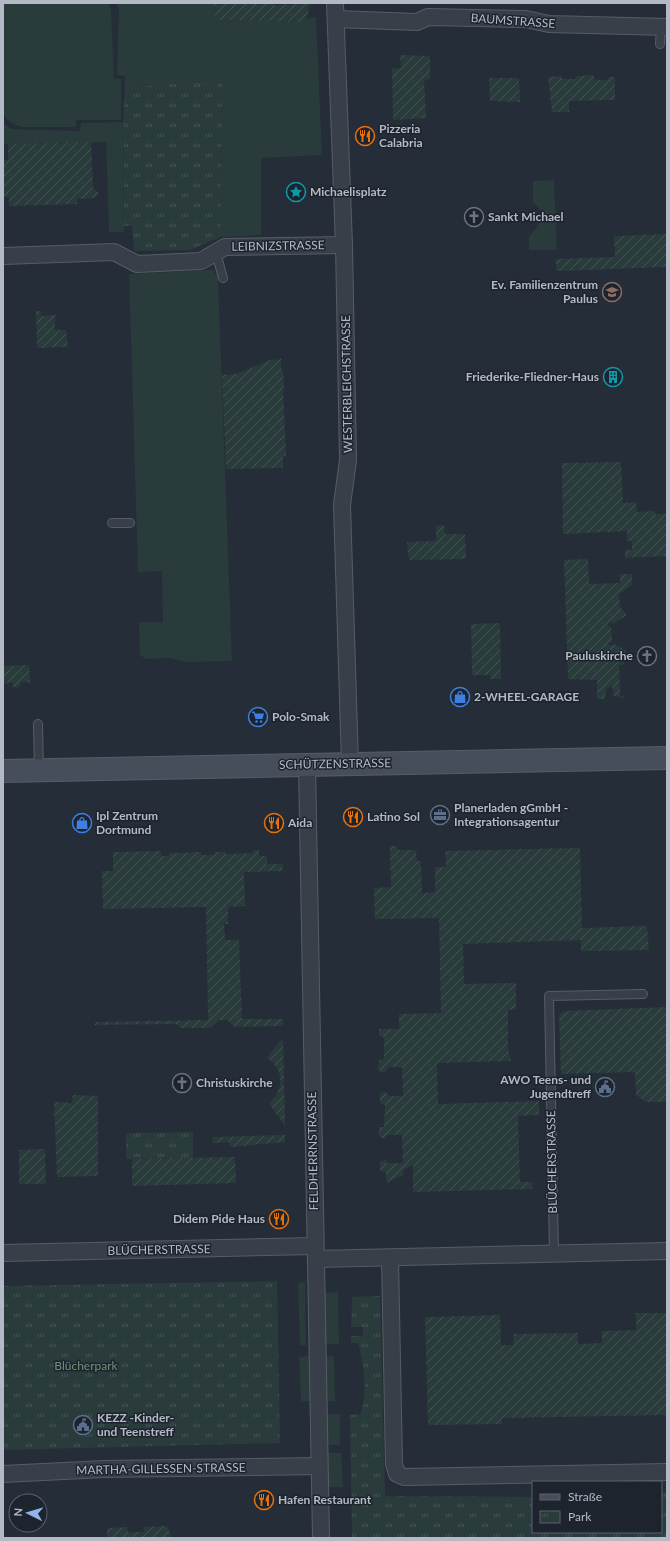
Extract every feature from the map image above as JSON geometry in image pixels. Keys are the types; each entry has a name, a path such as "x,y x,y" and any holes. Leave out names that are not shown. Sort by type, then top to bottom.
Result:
{"street":[{"name":"WESTERBLEICHSTRASSE","path":"335,3 344,245 348,460 342,504 350,764"},
{"name":"BAUMSTRASSE","path":"336,19 417,22 428,17 503,18 526,19 549,24 664,27"},
{"name":"LEIBNIZSTRASSE","path":"3,256 114,252 137,264 201,261 225,247 344,245"},
{"name":"SCHÜTZENSTRASSE","path":"3,772 667,758"},
{"name":"FELDHERRNSTRASSE","path":"307,765 321,1538"},
{"name":"BLÜCHERSTRASSE","path":"3,1253 316,1252 390,1258 667,1251"},
{"path":"390,1258 394,1464 397,1474 404,1477 667,1472"},
{"name":"MARTHA-GILLESSEN-STRASSE","path":"3,1474 104,1469 319,1466"}],"lane":[{"path":"660,44 664,27"},
{"path":"216,253 223,278"},
{"path":"112,523 130,523"},
{"path":"38,724 39,771"},
{"name":"BLÜCHERSTRASSE","path":"554,1254 548,996 643,994"}],"green space":[{"path":"3,3 108,3 111,9 114,79 121,79 121,120 76,120 76,127 21,127 8,120 3,113"},
{"path":"116,3 214,3 215,20 306,22 308,18 316,17 322,155 261,158 261,235 221,237 222,79 125,88 125,76 117,75 119,9"},
{"path":"214,3 274,3 274,5 310,4 306,22 215,20"},
{"path":"400,55 430,56 430,79 424,80 426,118 393,120 392,68 401,68"},
{"path":"593,75 595,80 608,80 609,77 615,77 615,100 569,101 569,112 552,112 548,77 562,76 562,79 575,79 576,76"},
{"path":"489,78 519,78 520,102 490,101"},
{"path":"222,79 221,237 189,250 134,251 132,226 124,226 123,122 125,88"},
{"path":"123,122 124,232 109,232 106,142 3,144 3,123 11,129 80,131 81,123"},
{"path":"91,142 93,188 99,193 95,198 77,199 77,204 9,206 9,197 3,197 3,160 8,160 8,144"},
{"path":"554,180 557,250 529,250 529,237 539,225 542,216 538,207 533,203 533,181"},
{"path":"667,234 667,267 556,271 556,259 615,257 614,236"},
{"path":"213,270 218,278 232,661 187,662 169,658 146,659 140,655 139,622 163,622 162,571 138,572 129,274"},
{"path":"36,311 41,311 41,316 57,315 55,318 55,330 66,330 68,347 37,348"},
{"path":"281,359 284,387 286,456 283,456 283,468 226,469 222,375 236,374 270,360"},
{"path":"621,462 623,503 636,502 637,512 655,511 655,514 667,514 667,556 625,558 625,550 632,550 632,541 627,541 627,531 563,534 562,463"},
{"path":"444,525 445,534 465,534 466,559 409,560 407,542 436,541 436,526"},
{"path":"588,559 589,584 620,583 620,574 632,574 632,585 619,594 620,607 627,615 613,624 610,622 608,625 611,627 612,641 608,643 610,646 614,644 626,650 626,662 624,662 624,665 619,665 620,696 625,698 614,696 612,685 606,689 605,699 597,699 597,680 568,679 564,560"},
{"path":"500,623 501,679 491,679 490,675 472,675 471,624"},
{"path":"29,665 30,684 27,682 21,682 19,687 13,687 13,684 10,682 3,684 3,666"},
{"path":"390,846 397,846 397,850 416,850 417,861 421,861 422,893 435,892 435,867 446,867 445,851 580,848 582,928 647,926 649,950 581,951 581,940 463,944 464,984 516,983 516,1009 508,1010 508,1048 511,1061 437,1063 438,1104 539,1101 539,1115 518,1116 520,1182 532,1182 532,1189 413,1192 413,1165 403,1170 403,1175 386,1183 386,1172 380,1171 380,1162 386,1160 387,1163 403,1163 402,1135 387,1135 384,1139 379,1136 379,1127 384,1127 385,1105 380,1103 380,1094 382,1092 387,1093 389,1096 403,1096 402,1067 389,1067 382,1073 378,1069 379,1060 384,1058 384,1038 379,1036 379,1029 399,1029 399,1014 441,1013 439,918 375,919 374,888 391,887"},
{"path":"254,850 259,850 259,856 267,856 267,864 283,864 282,871 244,872 245,906 228,907 228,924 224,924 225,940 239,940 242,1019 283,1019 283,1026 235,1027 227,1020 219,1020 211,1028 181,1028 176,1024 95,1025 95,1022 208,1020 206,907 103,909 102,871 113,871 113,852 161,851 161,856 168,856 171,853 201,852 201,855 215,855 215,852 226,852 226,854 253,853"},
{"path":"667,1007 667,1102 646,1102 636,1095 635,1072 561,1074 559,1015 564,1011"},
{"path":"283,1038 285,1126 269,1103 278,1092 280,1080 277,1068 267,1058"},
{"path":"73,1095 98,1096 98,1176 57,1177 54,1102 72,1103"},
{"path":"193,1132 193,1158 126,1159 126,1133"},
{"path":"285,1135 285,1142 230,1147 229,1142 212,1143 213,1137"},
{"path":"45,1149 46,1184 19,1184 19,1150"},
{"path":"235,1157 236,1183 132,1186 132,1159"},
{"name":"Blücherpark","path":"277,1281 280,1443 3,1450 3,1286"},
{"path":"305,1282 306,1345 300,1345 298,1283"},
{"path":"338,1292 339,1344 324,1344 323,1293"},
{"path":"380,1296 385,1496 532,1497 532,1533 662,1533 662,1493 667,1492 667,1538 352,1538 350,1415 361,1414 365,1387 364,1370 358,1343 351,1343 351,1336 363,1336 363,1327 351,1327 352,1297"},
{"path":"636,1313 667,1313 667,1415 502,1418 502,1424 428,1425 425,1317 500,1315 501,1345 513,1345 514,1334 578,1333 578,1344 602,1343 602,1331 636,1330"},
{"path":"310,1356 311,1401 301,1401 299,1357"},
{"path":"334,1356 335,1401 323,1401 321,1357"},
{"path":"326,1414 340,1414 340,1445 327,1445"},
{"path":"327,1453 341,1453 343,1487 328,1487"},
{"path":"167,1526 171,1538 107,1538 107,1528 127,1527 128,1532 144,1532 144,1527"}],"place":[{"name":"Pizzeria Calabria","path":"365,136"},
{"name":"Michaelisplatz","path":"296,192"},
{"name":"Sankt Michael","path":"474,217"},
{"name":"Ev. Familienzentrum Paulus","path":"612,292"},
{"name":"Friederike-Fliedner-Haus","path":"613,377"},
{"name":"Pauluskirche","path":"647,656"},
{"name":"2-WHEEL-GARAGE","path":"460,697"},
{"name":"Polo-Smak","path":"258,717"},
{"name":"Planerladen gGmbH - Integrationsagentur","path":"440,815"},
{"name":"Latino Sol","path":"353,817"},
{"name":"Ipl Zentrum Dortmund","path":"82,823"},
{"name":"Aida","path":"274,823"},
{"name":"Christuskirche","path":"182,1083"},
{"name":"AWO Teens- und Jugendtreff","path":"605,1087"},
{"name":"Didem Pide Haus","path":"279,1219"},
{"name":"KEZZ -Kinder- und Teenstreff","path":"83,1425"},
{"name":"Hafen Restaurant","path":"264,1500"}]}
